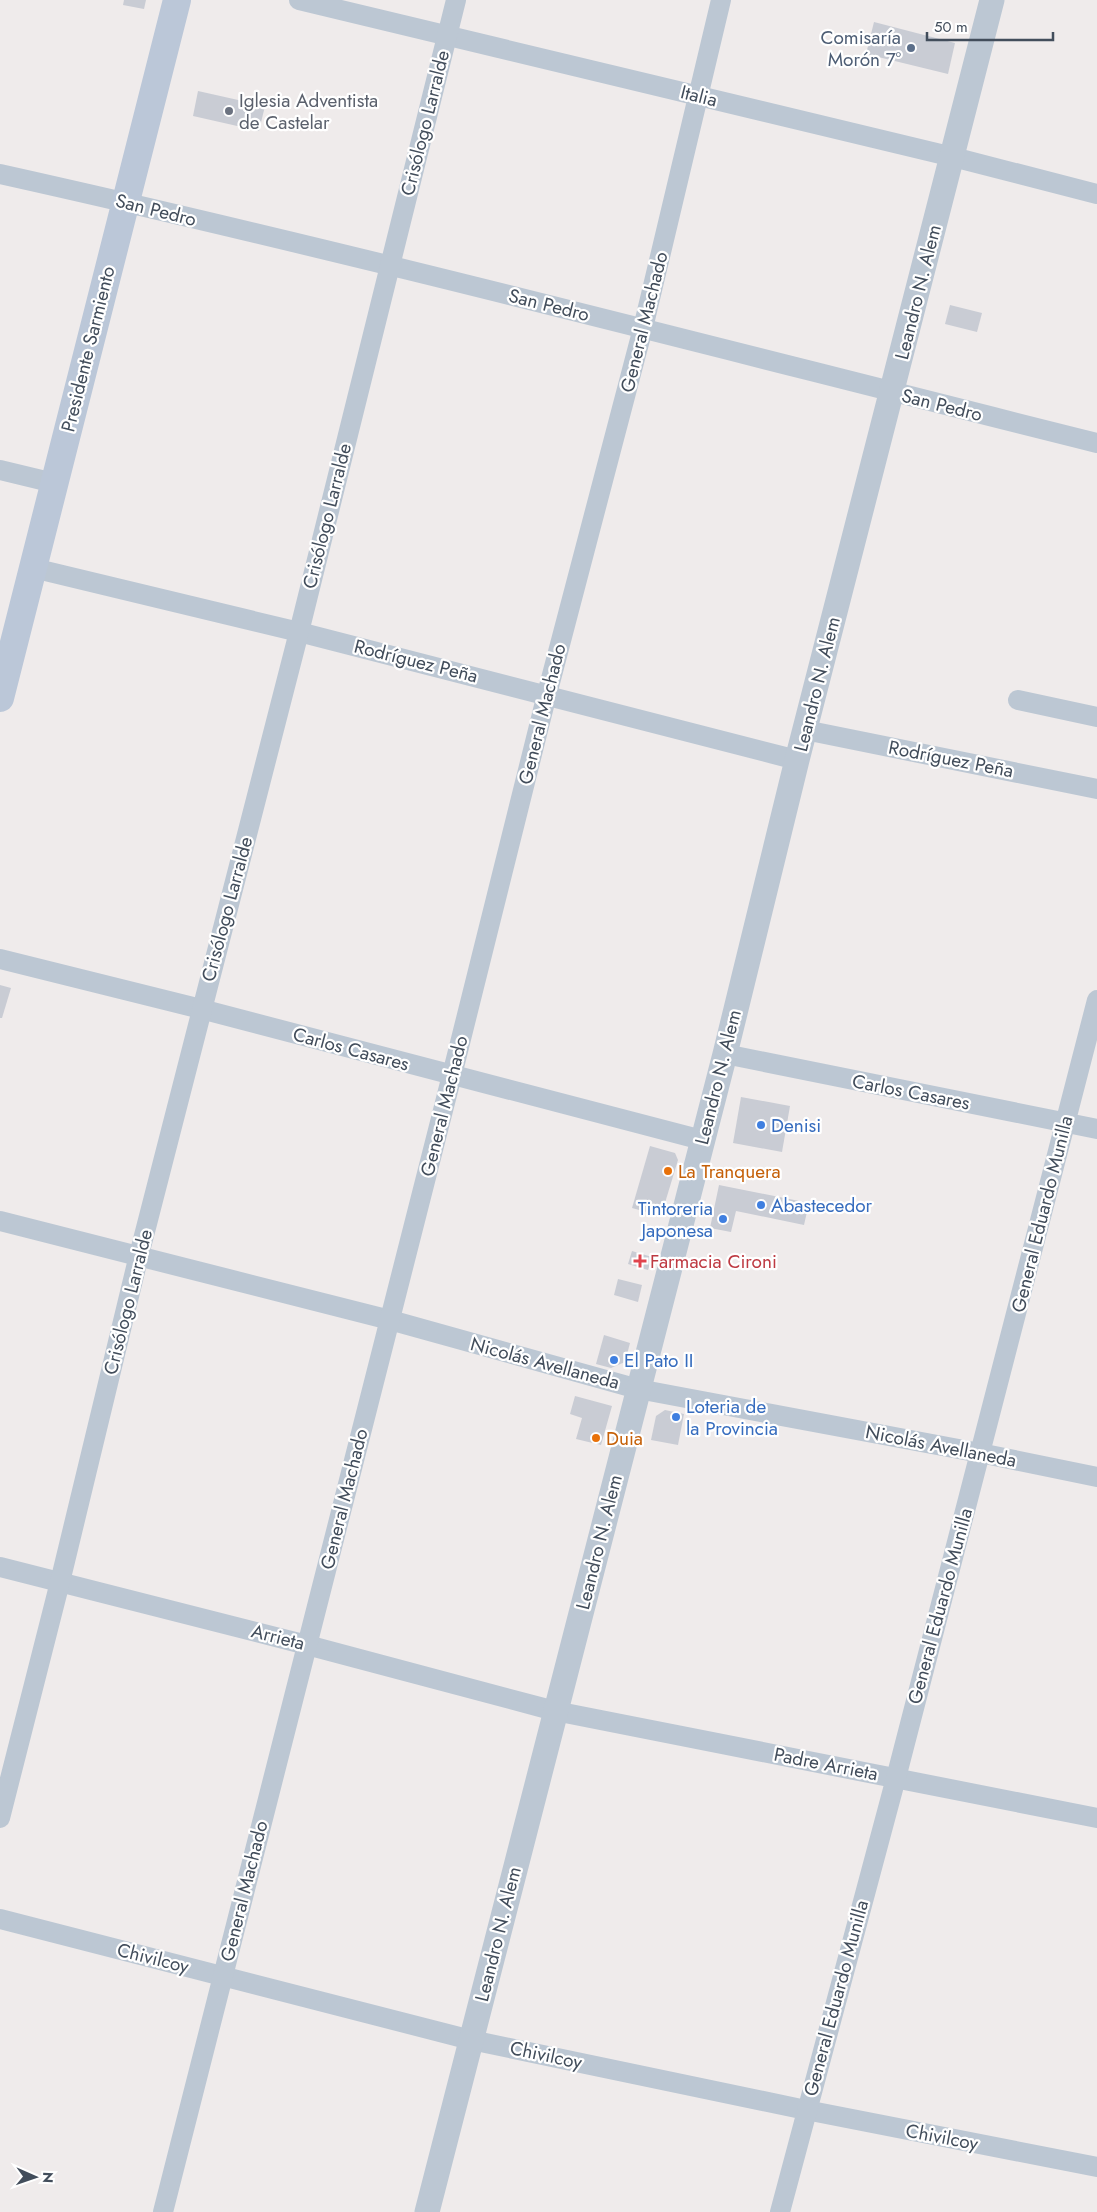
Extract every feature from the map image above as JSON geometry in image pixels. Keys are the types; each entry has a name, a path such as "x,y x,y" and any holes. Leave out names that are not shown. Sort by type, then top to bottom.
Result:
{"main road":[{"name":"Presidente Sarmiento","path":"0,698 177,0"}],"street":[{"name":"Italia","path":"299,0 953,157 1097,194"},
{"name":"Crisólogo Larralde","path":"0,1818 60,1582 139,1255 299,632 388,266 456,0"},
{"name":"General Machado","path":"163,2212 452,1076 546,694 644,328 721,0"},
{"name":"Leandro N. Alem","path":"427,2212 725,1054 797,760 992,0"},
{"name":"San Pedro","path":"0,174 126,202 644,328 1097,443"},
{"path":"0,470 54,483"},
{"name":"Rodríguez Peña","path":"33,568 546,694 797,760"},
{"path":"1018,700 1097,717"},
{"name":"Rodríguez Peña","path":"805,730 1097,789"},
{"name":"Carlos Casares","path":"0,959 201,1009 702,1140"},
{"name":"General Eduardo Munilla","path":"780,2212 896,1778 1097,1000"},
{"name":"Carlos Casares","path":"725,1054 1097,1128"},
{"name":"Nicolás Avellaneda","path":"0,1220 390,1320 638,1389 980,1453 1097,1477"},
{"name":"Arrieta","path":"0,1567 556,1711"},
{"name":"Padre Arrieta","path":"556,1711 1097,1818"},
{"name":"Chivilcoy","path":"0,1919 471,2040 806,2110 1097,2167"}],"building":[{"path":"124,0 146,0 144,9 123,5"},
{"name":"Comisaría Morón 7°","path":"874,22 955,43 948,74 866,54"},
{"name":"Iglesia Adventista de Castelar","path":"198,91 265,106 259,131 193,116"},
{"path":"950,305 982,313 977,332 945,324"},
{"path":"0,985 11,988 2,1018 0,1018"},
{"name":"Denisi","path":"741,1097 790,1106 782,1152 733,1143"},
{"path":"650,1146 675,1153 678,1160 661,1216 632,1208"},
{"name":"Abastecedor","path":"719,1185 809,1203 804,1225 736,1211 731,1232 710,1228"},
{"name":"Farmacia Cironi","path":"632,1251 652,1257 648,1270 628,1264"},
{"path":"618,1279 642,1285 638,1302 614,1295"},
{"path":"604,1335 630,1343 625,1362 611,1368 596,1364"},
{"path":"575,1396 612,1406 601,1445 576,1439 582,1418 570,1414"},
{"path":"665,1410 684,1414 678,1445 651,1440 656,1416"}],"place":[{"name":"Comisaría Morón 7°","path":"911,48"},
{"name":"Iglesia Adventista de Castelar","path":"229,111"},
{"name":"Denisi","path":"761,1125"},
{"name":"La Tranquera","path":"668,1171"},
{"name":"Abastecedor","path":"761,1205"},
{"name":"Tintoreria Japonesa","path":"723,1219"},
{"name":"Farmacia Cironi","path":"640,1261"},
{"name":"El Pato II","path":"614,1360"},
{"name":"Loteria de la Provincia","path":"676,1417"},
{"name":"Duia","path":"596,1438"}]}
